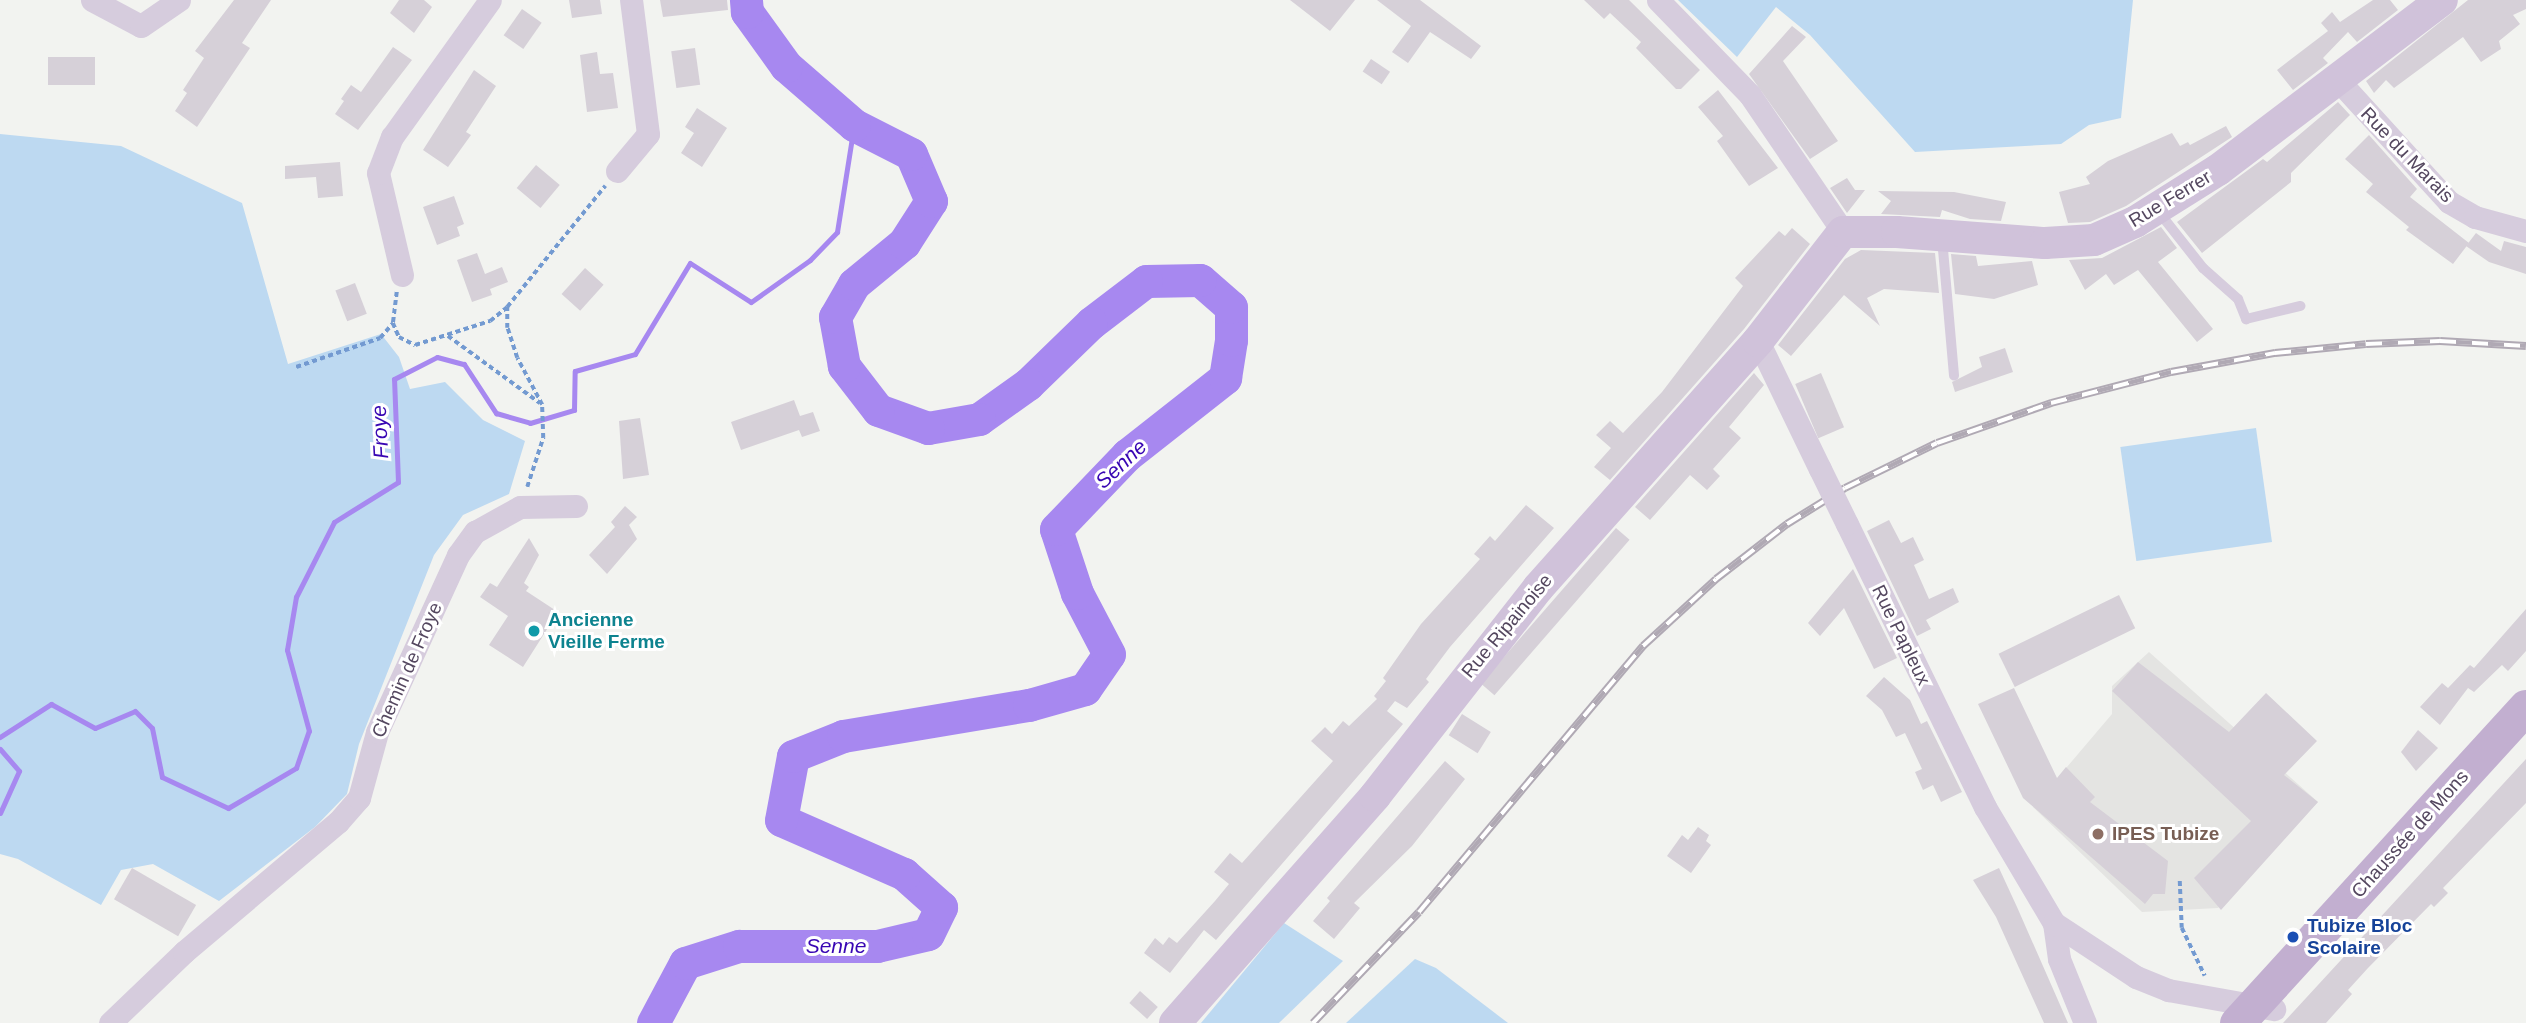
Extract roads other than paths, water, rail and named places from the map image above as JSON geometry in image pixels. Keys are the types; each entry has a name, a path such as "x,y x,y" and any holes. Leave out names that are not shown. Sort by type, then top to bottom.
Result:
{"main road":[{"name":"Chaussée de Mons","path":"2256,1016 2526,707"},
{"name":"Chaussée de Mons","path":"2256,1016 2526,733"}],"street":[{"path":"92,0 141,26 179,0"},
{"path":"402,275 378,173 392,136 490,0"},
{"path":"617,171 648,134 631,0"},
{"path":"1658,0 1750,94 1843,232"},
{"name":"Rue Ferrer","path":"1843,232 1941,234 2045,243 2094,240 2157,209 2218,170 2442,0"},
{"name":"Rue du Marais","path":"2337,79 2449,202 2475,217 2526,231"},
{"name":"Rue Ripainoise","path":"1175,1023 1375,796 1538,588 1758,341 1843,232"},
{"name":"Rue Papleux","path":"1758,341 1984,807 2054,923 2059,959 2085,1023"},
{"name":"Chemin de Froye","path":"110,1023 184,952 338,822 359,798 377,732 458,555 475,532 520,507 576,506"},
{"name":"Rue Papleux","path":"2054,923 2136,977 2168,990 2206,996 2256,1016"}],"lane":[{"path":"2157,209 2203,268 2238,299 2246,319 2300,306"},
{"path":"1941,234 1954,375"}],"waterway":[{"name":"Senne","path":"653,1023 685,963 739,946 877,946 928,934 941,907 904,874 781,820 793,756 843,736 1029,705 1085,689 1109,654 1077,593 1056,529 1127,455 1225,378 1231,340 1231,307 1200,280 1146,281 1091,323 1028,384 979,419 928,428 878,410 844,366 835,317 854,284 904,243 931,201 911,154 854,125 786,66 747,12 746,0"},
{"name":"Froye","path":"0,737 51,704 95,728 135,711 152,728 162,777 228,808 296,768 309,731 287,650 296,597 334,522 398,482 394,379 437,357 464,364 496,413 530,423 574,410 575,371 635,354 690,263 751,302 810,260 837,232 854,125"},
{"name":"Froye","path":"0,749 19,771 0,813"}],"railway":[{"path":"1313,1023 1419,912 1643,646 1716,579 1787,524 1845,488 1937,443 2051,403 2171,372 2275,353 2366,344 2440,341 2526,346"}],"place":[{"name":"Ancienne Vieille Ferme","path":"534,631"},
{"name":"IPES Tubize","path":"2098,834"},
{"name":"Tubize Bloc Scolaire","path":"2293,937"}]}
